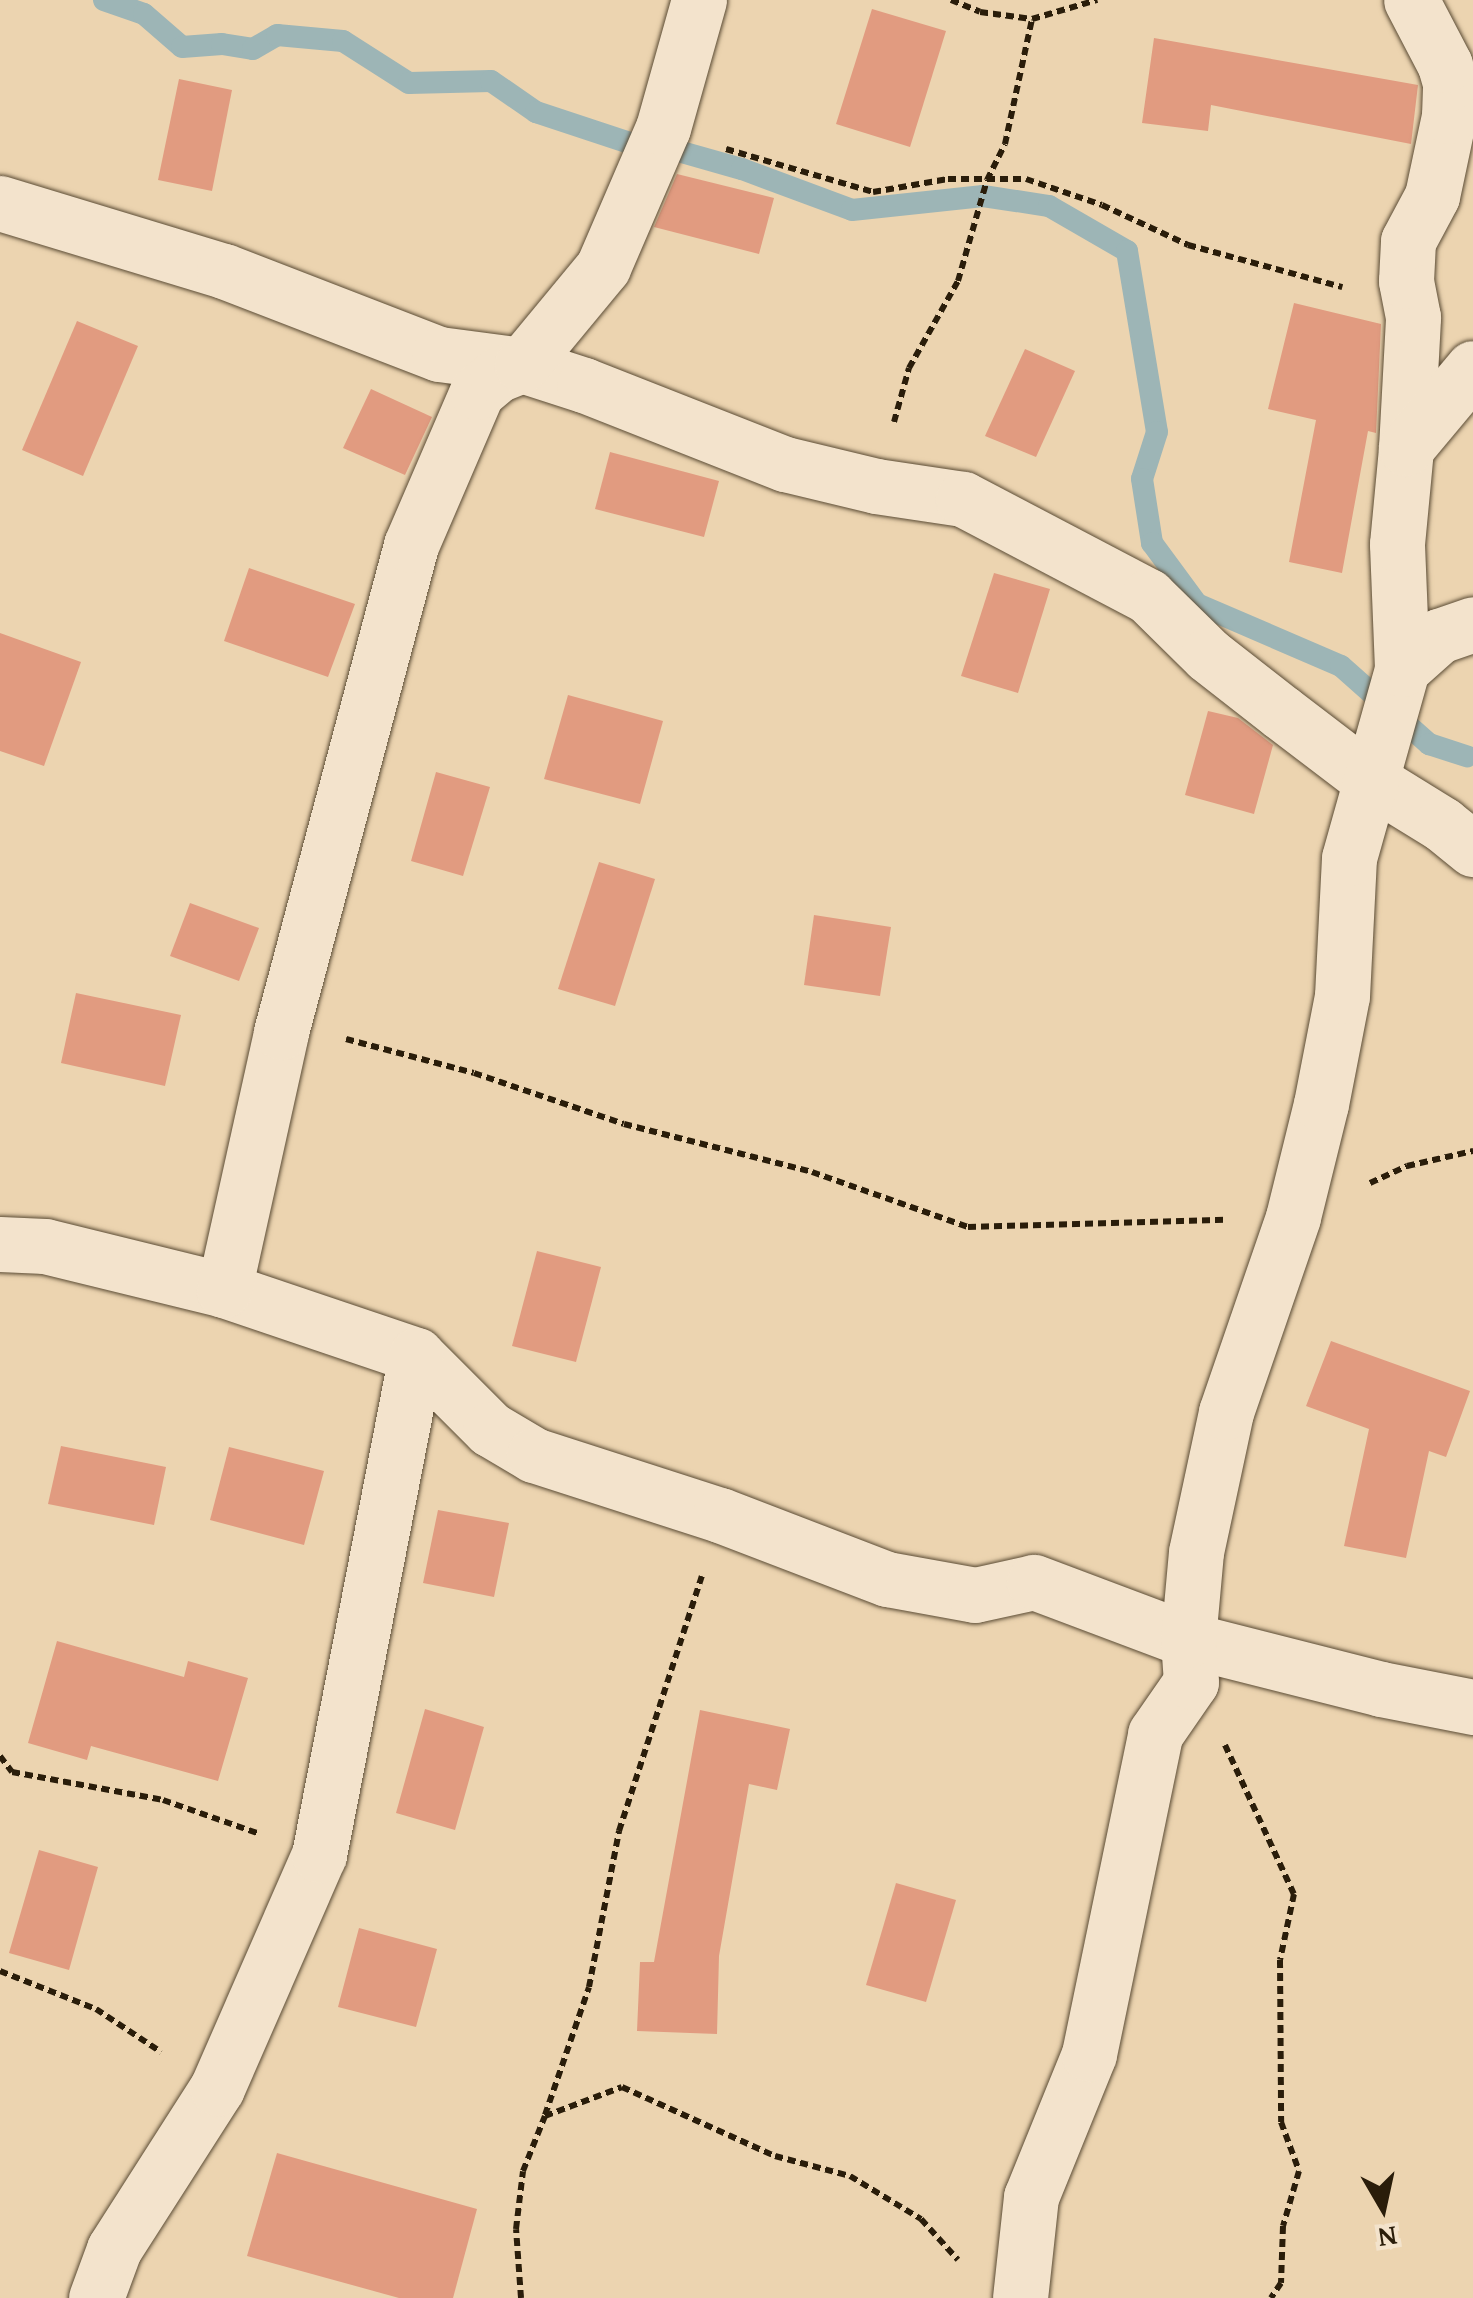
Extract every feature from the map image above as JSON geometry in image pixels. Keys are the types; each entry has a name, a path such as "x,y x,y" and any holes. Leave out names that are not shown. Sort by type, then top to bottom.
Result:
{"street":[{"path":"224,1290 281,1032 411,544 466,408 497,375 522,365 603,267 663,128 699,0"},
{"path":"1020,2298 1031,2196 1089,2054 1155,1734 1189,1661 1196,1552 1226,1412 1293,1217 1342,996 1349,858 1402,669 1396,544 1413,317 1406,281 1408,241 1432,196 1449,116 1450,83 1446,64 1411,0"},
{"path":"0,202 224,271 439,354 522,365 785,464 876,486 963,499 1148,596 1208,655 1369,780 1442,824 1473,849"},
{"path":"1406,448 1473,368"},
{"path":"1402,669 1438,636 1473,624"},
{"path":"0,1244 46,1246 224,1290 416,1355 490,1429 534,1454 720,1514 887,1579 975,1595 1034,1582 1189,1661 1381,1689 1473,1707"},
{"path":"96,2298 114,2249 217,2088 319,1855 416,1355"}],"path":[{"path":"950,0 980,12 1032,19 1098,0"},
{"path":"876,486 909,368 958,281 988,180 1006,144 1032,19"},
{"path":"663,128 873,192 948,179 1026,179 1102,205 1188,245 1322,279 1413,317"},
{"path":"281,1032 366,1041 624,1124 812,1172 968,1227 1293,1217 1407,1166 1473,1151"},
{"path":"521,2298 516,2229 524,2171 590,1988 619,1831 720,1514"},
{"path":"1189,1661 1294,1894 1280,1960 1281,2122 1299,2171 1283,2226 1281,2284 1271,2298"},
{"path":"0,1756 12,1772 163,1800 319,1855"},
{"path":"0,1971 96,2010 217,2088"},
{"path":"544,2116 622,2087 775,2156 850,2176 921,2219 968,2272"}],"building":[{"path":"872,9 946,31 910,147 836,124"},
{"path":"1154,38 1418,85 1411,144 1211,105 1208,131 1142,123"},
{"path":"179,79 232,90 212,191 158,180"},
{"path":"677,174 774,198 759,254 654,227"},
{"path":"1294,303 1381,324 1376,433 1368,431 1342,573 1289,562 1316,420 1268,409"},
{"path":"77,321 138,346 83,476 22,450"},
{"path":"1025,349 1075,371 1036,457 985,436"},
{"path":"371,389 432,417 405,475 343,448"},
{"path":"610,452 719,481 704,537 595,509"},
{"path":"249,568 355,604 328,677 224,641"},
{"path":"994,573 1050,589 1018,693 961,676"},
{"path":"0,633 81,662 44,766 0,751"},
{"path":"568,695 663,721 640,804 544,779"},
{"path":"1208,711 1238,718 1273,745 1254,814 1185,795"},
{"path":"436,772 490,787 463,876 411,861"},
{"path":"599,862 655,879 615,1006 558,989"},
{"path":"190,903 259,928 239,981 170,956"},
{"path":"814,915 891,927 880,996 804,985"},
{"path":"76,993 181,1015 165,1086 61,1063"},
{"path":"537,1251 601,1267 576,1362 512,1346"},
{"path":"1331,1341 1470,1391 1446,1457 1429,1451 1406,1558 1344,1546 1369,1429 1306,1406"},
{"path":"61,1446 166,1467 154,1525 48,1504"},
{"path":"229,1447 324,1471 304,1545 210,1520"},
{"path":"438,1510 509,1523 494,1597 423,1583"},
{"path":"57,1641 184,1677 188,1661 248,1678 218,1781 91,1746 87,1760 28,1743"},
{"path":"425,1709 484,1727 455,1830 396,1813"},
{"path":"700,1710 790,1729 777,1790 749,1784 719,1956 717,2034 637,2031 640,1962 654,1962"},
{"path":"39,1850 98,1867 69,1970 9,1953"},
{"path":"896,1883 956,1900 926,2002 866,1985"},
{"path":"359,1928 437,1949 416,2027 338,2007"},
{"path":"277,2153 477,2209 453,2298 399,2298 247,2256"}],"waterway":[{"path":"104,0 144,14 182,47 222,44 253,49 277,35 343,41 409,83 491,81 536,112 651,150 664,147 742,169 852,210 983,196 1049,206 1127,251 1157,432 1142,479 1152,543 1197,604 1341,666 1429,744 1467,756"}]}
